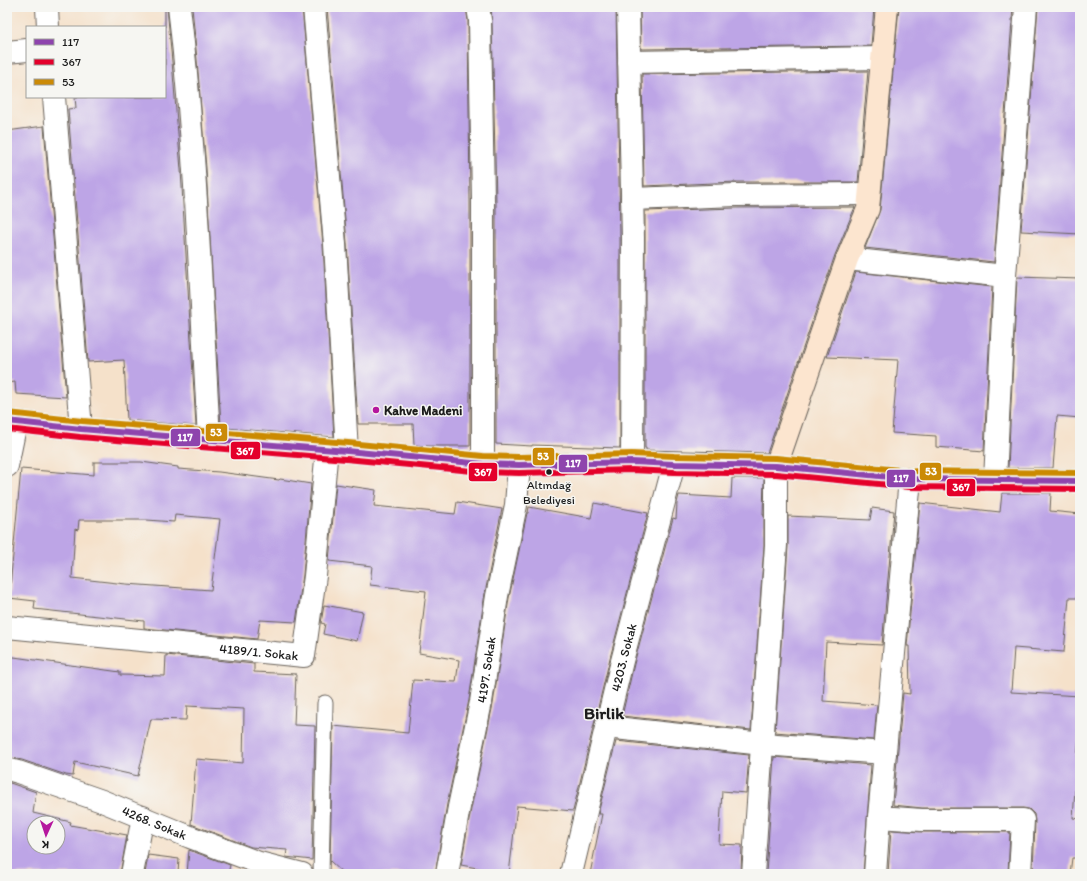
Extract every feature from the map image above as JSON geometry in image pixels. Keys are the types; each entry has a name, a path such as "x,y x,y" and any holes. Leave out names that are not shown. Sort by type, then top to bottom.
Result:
{"main road":[{"path":"776,466 847,259 868,209 887,7"},
{"path":"11,421 81,429 337,450 483,464 519,465 632,462 776,466 910,479 1080,481"}],"street":[{"path":"46,7 48,26"},
{"path":"179,7 185,53 196,198 209,439"},
{"path":"314,7 335,244 337,450"},
{"path":"478,7 480,20 483,202 483,464"},
{"path":"628,7 632,199 632,462"},
{"path":"995,480 1005,276 1026,7"},
{"path":"7,52 26,50"},
{"path":"629,62 882,58"},
{"path":"54,98 81,429"},
{"path":"632,199 736,195 869,194"},
{"path":"847,259 1005,276"},
{"path":"7,466 11,421"},
{"name":"4189/1. Sokak","path":"7,627 304,656 315,576 337,450"},
{"name":"4203. Sokak","path":"571,874 622,661 674,464"},
{"name":"4197. Sokak","path":"447,874 481,702 497,596 516,505 519,465"},
{"path":"753,874 776,545 776,466"},
{"path":"876,874 879,817 910,479"},
{"path":"606,727 763,744 885,753"},
{"name":"4268. Sokak","path":"7,769 102,801 190,837 259,863 289,872"},
{"path":"879,817 922,820 1023,820 1020,874"},
{"path":"132,874 143,818"}],"lane":[{"path":"320,874 325,703"}],"building":[{"path":"165,7 167,7 181,170 196,426 127,420 124,360 88,362 68,109 76,108 75,98 166,98"},
{"path":"192,7 302,7 323,245 334,437 226,428 226,425 221,425 206,168"},
{"path":"327,7 466,7 468,21 470,202 470,446 414,445 413,424 358,424 347,243"},
{"path":"491,7 616,7 620,238 620,448 496,444 496,202"},
{"path":"640,7 874,7 871,46 641,49"},
{"path":"899,7 1013,7 994,262 865,248 880,210"},
{"path":"1038,7 1080,7 1080,156 1078,210 1080,211 1080,234 1021,231"},
{"path":"868,71 858,182 736,182 644,186 642,74"},
{"path":"44,126 66,397 16,394 15,382 7,383 7,131"},
{"path":"855,207 835,255 767,453 646,450 645,211 736,208"},
{"path":"856,272 992,287 984,451 936,447 936,436 892,433 898,360 827,357"},
{"path":"1017,277 1080,279 1080,418 1057,416 1053,468 1008,468"},
{"path":"94,462 141,462 178,467 178,469 219,472 311,484 303,575 296,622 260,620 257,639 144,628 144,621 34,609 35,601 9,598 21,469 94,475","holes":["175,515 220,519 211,590 126,584 72,578 75,529 78,530 79,520 147,520 174,522"]},
{"path":"732,478 764,478 764,545 751,730 622,716 634,664 673,518 676,519 679,495 731,498"},
{"path":"336,484 376,490 374,506 455,514 457,502 502,509 485,593 469,700 447,804 435,874 344,874 330,861 333,726 408,733 413,680 456,682 459,660 419,653 426,591 370,585 372,566 329,561"},
{"path":"1002,493 1051,493 1050,511 1080,514 1080,536 1077,566 1080,567 1078,598 1069,598 1064,652 1014,648 1011,692 1080,696 1080,719 1073,818 1080,819 1080,824 1078,858 1072,858 1070,874 1033,874 1035,821 1034,814 1029,809 922,808 893,805 903,693 910,694 909,646 907,646 920,503 1000,512"},
{"path":"594,503 648,513 610,658 573,811 517,806 509,874 461,865 493,704 509,598 529,507 591,518"},
{"path":"872,508 894,511 882,645 826,642 823,701 877,705 874,740 775,732 788,546 788,516 870,520"},
{"path":"324,605 363,612 357,641 323,634 325,624 321,623"},
{"path":"166,655 254,664 254,672 296,674 294,725 315,726 312,860 286,857 287,850 251,847 191,824 196,759 243,763 244,709 187,706 186,720 151,719 138,776 75,762 73,776 66,775 22,760 7,757 7,656 120,672 120,675 165,676"},
{"path":"616,741 749,755 746,793 722,791 719,844 742,845 741,874 590,874 602,814 598,814"},
{"path":"774,757 871,765 863,874 766,874"},
{"path":"7,782 36,792 33,813 41,815 26,815 26,855 66,855 66,821 71,822 70,825 127,835 120,874 7,874"},
{"path":"891,830 922,832 1010,832 1008,874 888,874"},
{"path":"189,850 230,865 228,874 187,874"},
{"path":"148,855 179,859 178,874 145,874"}],"transit line":[{"name":"53","path":"8,413 82,421 348,443 483,456 519,457 632,454 776,458 910,471 1080,473"},
{"name":"117","path":"7,421 81,429 483,464 519,465 632,462 776,466 910,479 1080,481"},
{"name":"367","path":"7,429 80,437 483,472 519,473 632,470 776,474 910,487 1080,489"}],"place":[{"name":"Kahve Madeni","path":"376,410"},
{"name":"Altındağ Belediyesi","path":"549,472"}],"district":[{"name":"Birlik","path":"604,713"}]}
